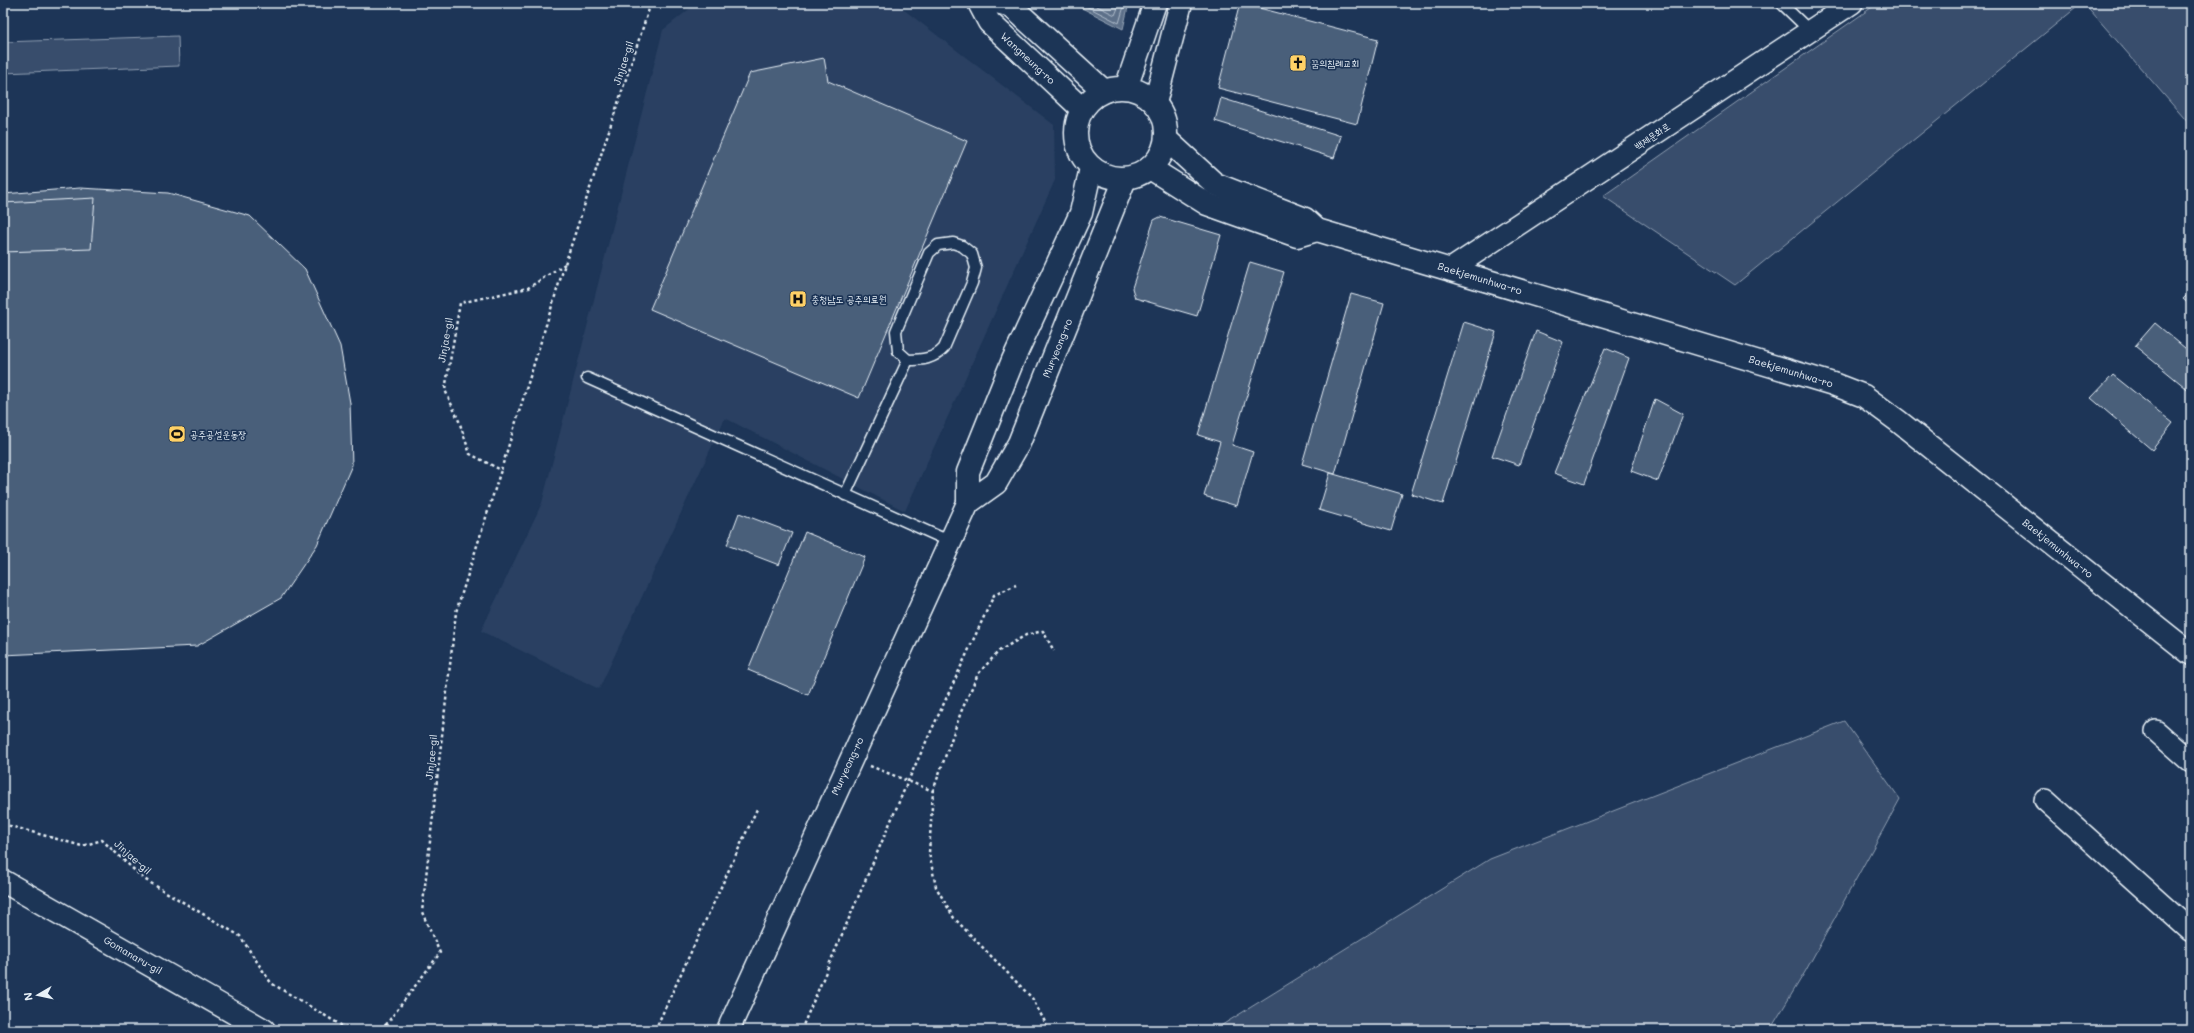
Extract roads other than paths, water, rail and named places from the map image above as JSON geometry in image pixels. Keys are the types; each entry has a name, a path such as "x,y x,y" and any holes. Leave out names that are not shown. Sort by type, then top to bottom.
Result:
{"main road":[{"name":"Wangneung-ro","path":"979,3 988,22 1082,109"},
{"path":"1000,3 1010,6 1104,91"},
{"path":"1126,88 1155,3"},
{"path":"1155,103 1181,3"},
{"path":"1126,88 1147,96 1155,103 1162,114 1166,126 1166,139 1158,160 1150,168 1138,176 1125,179 1107,176 1091,168 1083,158 1077,146 1075,134 1077,121 1082,109 1092,98 1104,91 1126,88"},
{"name":"Baekjemunhwa-ro","path":"1166,139 1215,184 1305,219 1317,230 1833,384 1864,396 1898,421 2191,654"},
{"name":"Muryeong-ro","path":"728,1030 851,757 968,503 968,472 1013,360 1081,213 1091,168"},
{"path":"1150,168 1208,204 1297,236 1317,230"},
{"name":"Muryeong-ro","path":"968,503 996,483 1019,443 1125,179"},
{"name":"Gomanaru-gil","path":"3,881 264,1030"}],"street":[{"name":"백제문화로","path":"1451,269 1852,3"},
{"path":"2156,731 2191,762"},
{"path":"2045,800 2191,931"}],"lane":[{"path":"1782,3 1810,31"},
{"path":"953,243 962,246 972,254 976,268 972,283 944,348 938,355 924,360 908,360 898,350 896,330 929,253 938,245 953,243"},
{"path":"845,494 908,360"},
{"path":"587,378 951,542"}],"water":[{"path":"1072,3 1129,3 1123,29"}],"place":[{"name":"꿈의침례교회","path":"1298,63"},
{"name":"충청남도 공주의료원","path":"798,299"},
{"name":"공주공설운동장","path":"177,434"}]}
